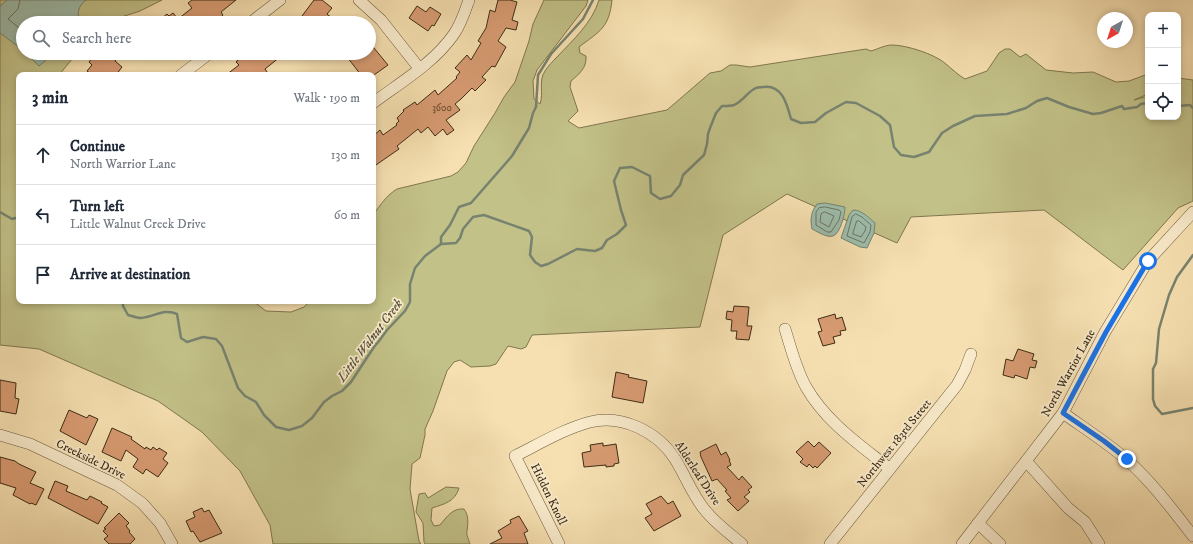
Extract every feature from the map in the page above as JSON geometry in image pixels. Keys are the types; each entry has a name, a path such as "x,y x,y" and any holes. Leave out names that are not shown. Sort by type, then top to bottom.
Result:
{"street":[{"path":"259,16 280,0"},
{"path":"359,0 381,20 419,68"},
{"path":"376,101 444,47 455,32 465,14 469,0"},
{"path":"185,72 201,60"},
{"name":"North Warrior Lane","path":"962,544 1063,413 1106,332 1148,261 1193,212"},
{"path":"785,329 805,386 819,407 841,430 890,469"},
{"name":"Northwest 183rd Street","path":"830,544 957,386 971,354"},
{"path":"1063,413 1127,459 1150,482 1193,536"},
{"name":"Alderleaf Drive","path":"515,456 570,429 591,422 609,420 629,424 642,429 656,437 667,448 704,509 719,525 742,544"},
{"name":"Creekside Drive","path":"0,435 30,444 117,485 147,508 160,522 172,544"},
{"name":"Hidden Knoll","path":"515,456 559,544"},
{"path":"1026,460 1068,508 1085,522 1098,544"},
{"path":"978,523 1000,544"}],"shaded area":[{"path":"0,0 162,0 140,11 125,16 16,16 16,60 71,60 61,72 16,72 16,304 257,304 266,311 291,312 304,307 307,304 376,304 376,211 393,191 451,176 458,172 466,163 474,146 515,82 529,41 533,24 544,0 588,0 586,6 537,70 533,81 534,99 540,104 541,83 546,69 587,24 599,0 612,0 609,17 606,23 593,37 579,47 580,53 586,56 586,60 582,70 571,81 570,87 578,111 568,121 579,128 667,110 710,73 721,71 730,65 750,67 866,49 871,51 889,45 898,45 935,57 965,79 987,71 999,53 1005,49 1010,49 1020,57 1026,54 1046,70 1073,73 1093,72 1116,82 1129,81 1145,75 1145,95 1134,100 1145,97 1145,120 1181,120 1181,78 1193,80 1193,201 1178,208 1123,270 1044,210 911,217 897,243 787,194 723,235 700,327 532,335 526,347 521,349 508,346 496,364 490,366 471,367 460,360 454,362 447,371 425,429 420,458 412,464 410,489 419,541 421,544 273,544 270,525 240,471 202,432 158,401 39,349 0,345"},
{"path":"446,487 459,488 452,499 445,504 432,508 431,520 434,526 440,525 456,510 464,509 468,522 467,534 470,544 425,544 424,542 423,523 416,512 419,494 425,493 428,498"}],"water":[{"path":"7,0 86,0 81,5 78,13 79,16 16,16 16,45 0,33 0,6"},
{"path":"33,60 46,60 39,66"},
{"path":"825,203 845,207 840,228 833,236 825,235 812,229 811,219 813,210 817,204"},
{"path":"853,210 862,213 875,223 874,233 867,248 860,247 841,238 849,215"}],"building":[{"path":"192,0 236,0 221,12 223,15 222,16 182,16 192,8 188,3"},
{"path":"314,0 322,0 332,8 327,14 329,16 302,16"},
{"path":"498,0 510,0 517,2 512,20 518,22 516,30 506,28 498,41 506,47 495,67 492,66 482,77 486,80 475,91 472,88 455,104 460,110 446,120 454,130 447,135 443,129 435,136 428,127 421,133 418,129 397,146 399,149 376,165 376,133 380,130 383,135 397,125 396,124 399,121 397,118 404,111 403,110 415,102 417,105 435,90 438,95 457,78 456,77 460,72 455,68 467,55 471,60 481,43 478,41 486,28 490,10 495,12"},
{"path":"417,6 426,12 430,7 441,14 434,26 432,25 428,31 409,18"},
{"path":"376,50 388,65 376,74 376,72 359,72 349,60 376,60"},
{"path":"91,60 116,60 115,61 122,67 118,72 88,72 87,71 92,65 89,62"},
{"path":"238,60 276,60 265,69 267,72 230,72 239,65 236,62"},
{"path":"734,306 749,307 747,326 752,326 749,340 736,339 737,331 731,331 732,320 726,319 727,311 733,312"},
{"path":"835,314 836,319 842,317 846,330 840,331 841,335 833,337 835,343 823,346 818,332 822,331 818,319"},
{"path":"1018,349 1034,354 1032,360 1037,361 1035,368 1030,367 1027,379 1015,375 1014,378 1003,375 1006,359 1013,361"},
{"path":"616,372 629,375 628,377 647,381 643,403 612,397"},
{"path":"0,380 16,383 15,398 19,399 16,414 0,411"},
{"path":"69,410 87,418 89,415 98,419 86,445 60,431"},
{"path":"112,428 132,437 131,439 145,449 146,447 151,450 153,447 157,450 159,448 167,453 163,459 168,463 158,477 146,469 143,474 133,467 138,459 126,450 121,461 102,452"},
{"path":"808,441 814,447 819,442 831,453 817,468 815,466 813,468 809,464 807,467 800,462 803,459 796,452"},
{"path":"603,443 603,446 616,444 619,463 614,464 614,466 606,467 606,465 584,467 582,453 591,451 590,445"},
{"path":"716,444 721,455 726,452 730,460 731,465 727,467 739,480 742,476 752,487 748,490 750,492 744,497 749,501 738,511 727,500 731,498 725,491 727,490 717,479 712,481 701,457 700,452"},
{"path":"0,457 15,461 36,472 30,483 44,489 36,505 30,504 13,495 16,488 0,483"},
{"path":"55,481 68,486 66,491 87,500 90,496 108,507 98,524 48,498"},
{"path":"661,496 668,504 673,501 681,516 654,531 645,518 652,514 646,504"},
{"path":"202,508 204,512 209,510 222,533 200,542 193,531 191,532 186,521 195,517 193,512"},
{"path":"119,513 129,523 126,526 135,539 130,544 109,544 104,539 108,536 103,531 106,529 104,528"},
{"path":"519,516 528,531 524,533 528,544 490,544 502,538 498,531 511,523 510,520"}],"waterway":[{"path":"441,244 441,237 450,225 459,207 471,203 512,156 529,128 536,107 538,75 551,54 583,19 593,0"},
{"name":"Little Walnut Creek","path":"123,304 128,315 141,318 163,312 172,312 177,314 181,338 187,342 203,337 216,339 222,346 238,388 245,396 256,402 264,415 276,427 289,430 302,426 312,418 324,402 342,391 351,382 374,347 387,330 405,311 410,302 410,284 415,268 425,256 441,244 456,243 460,238 463,229 473,217 484,215 529,231 532,237 530,255 535,262 541,266 577,249 595,251 602,248 607,240 617,234 626,225 614,181 620,168 632,167 650,176 651,193 660,199 671,196 680,185 683,175 704,155 708,134 716,113 722,106 737,104 756,88 769,87 779,92 783,96 788,107 791,119 801,123 815,122 826,113 846,102 856,103 880,116 890,125 894,147 901,155 914,157 929,152 942,133 975,116 1007,114 1026,108 1037,101 1047,98 1069,107 1093,114 1122,106 1124,109 1137,107 1145,103"},
{"name":"Little Walnut Creek","path":"1181,106 1190,105 1193,108"},
{"name":"Little Walnut Creek","path":"0,212 12,219 16,218"},
{"name":"Little Walnut Creek","path":"1193,255 1177,277 1169,295 1159,329 1156,363 1153,369 1153,399 1155,406 1162,414 1193,408"}],"route":[{"path":"1127,459 1063,413 1106,332 1148,261"}]}
